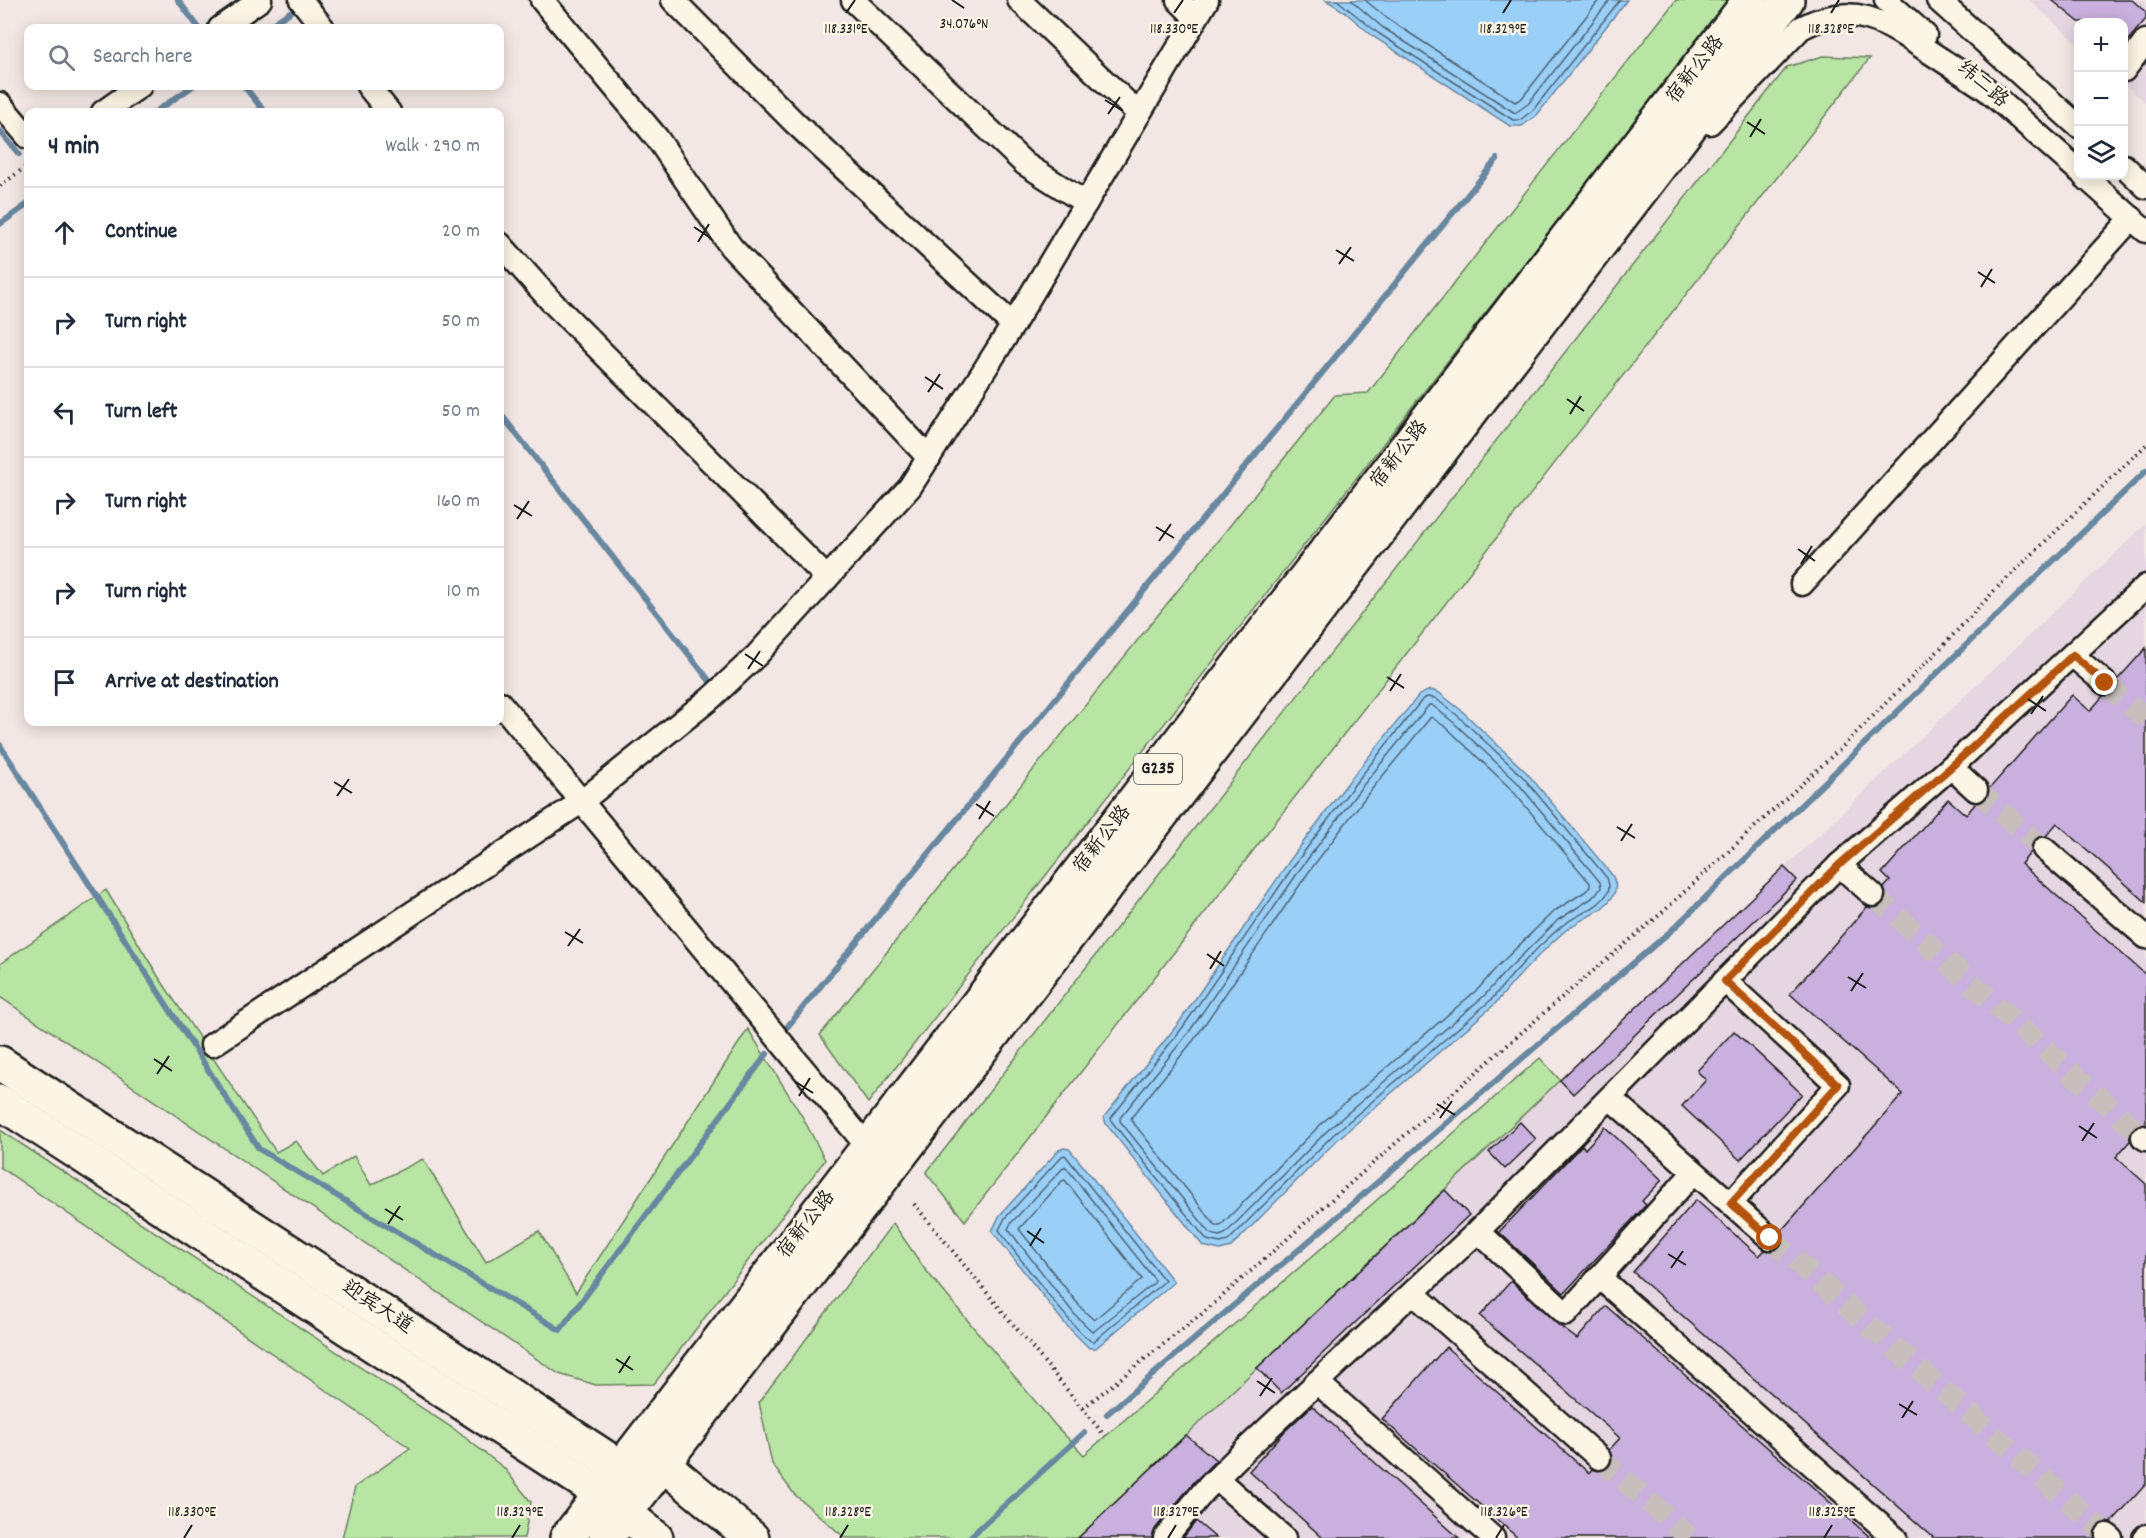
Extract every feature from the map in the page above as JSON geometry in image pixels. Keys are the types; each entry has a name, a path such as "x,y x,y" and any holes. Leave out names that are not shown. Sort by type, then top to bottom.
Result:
{"highway":[{"name":"宿新公路","path":"606,1538 621,1467 1750,0"},
{"name":"宿新公路","path":"567,1538 663,1464 1787,0"},
{"name":"迎宾大道","path":"0,1063 621,1467"},
{"name":"迎宾大道","path":"0,1102 614,1503 656,1538"},
{"path":"621,1467 663,1464 752,1538"}],"street":[{"path":"226,24 260,0"},
{"path":"301,0 320,24"},
{"path":"542,0 657,138 731,247 928,459"},
{"path":"674,0 794,122 1013,325"},
{"path":"854,0 1025,164 1086,202"},
{"path":"1019,0 1139,114"},
{"path":"212,1046 581,802 711,698 757,655 910,488 1013,325 1201,9 1178,0"},
{"name":"纬二路","path":"1886,0 2074,166"},
{"name":"纬二路","path":"1938,0 2078,126"},
{"path":"1951,0 2040,92"},
{"path":"1584,265 1766,63 1801,28 1818,18 1843,15 1869,18 1892,27 1986,89"},
{"path":"2128,65 2146,41"},
{"path":"109,108 134,90"},
{"path":"371,90 386,108"},
{"path":"0,104 24,132"},
{"path":"2059,153 2074,134"},
{"path":"2128,170 2146,187"},
{"path":"1802,584 2139,224 2089,180"},
{"path":"504,248 551,301 827,578"},
{"path":"1165,1538 1217,1479 1478,1231 1839,865 1951,767 2146,586"},
{"path":"2073,655 2105,683"},
{"path":"504,708 867,1146"},
{"path":"1951,767 1977,790"},
{"path":"2044,849 2146,938"},
{"path":"1839,865 1873,895"},
{"path":"1725,981 1838,1085 1731,1203"},
{"path":"1610,1098 1770,1238"},
{"path":"1478,1231 1566,1314 1694,1172"},
{"path":"1599,1277 1895,1538"},
{"path":"1413,1293 1599,1458"},
{"path":"1317,1382 1493,1538"},
{"path":"1217,1479 1284,1538"}],"path":[{"path":"0,186 24,168"},
{"path":"1083,1408 1203,1313 1554,1004 1656,918 1843,746 1998,587 2146,444"},
{"path":"914,1204 1105,1436"}],"shaded area":[{"path":"2029,0 2146,0 2146,103 2128,87 2128,18 2074,18 2074,40"},
{"path":"2146,524 2146,1538 1078,1538 1445,1190"}],"green space":[{"path":"1676,0 1730,0 868,1103 820,1035 1335,395 1368,393"},
{"path":"1823,56 1870,58 965,1221 926,1173 1787,67"},
{"path":"106,890 158,976 276,1152 296,1141 323,1176 354,1156 371,1185 423,1159 486,1262 539,1231 576,1293 748,1029 802,1116 825,1160 654,1384 596,1385 559,1374 0,997 0,964"},
{"path":"1540,1058 1560,1080 1078,1538 845,1538 794,1494 772,1464 759,1402 893,1223 924,1268 1055,1425 1084,1455"},
{"path":"0,1130 454,1429 504,1468 531,1502 524,1538 342,1538 355,1487 410,1448 0,1167"}],"water":[{"path":"1326,0 1627,0 1537,115 1522,126 1510,126 1374,37 1345,12"},
{"path":"1430,690 1438,692 1462,711 1527,773 1613,876 1616,887 1614,894 1605,906 1566,930 1547,947 1495,1004 1338,1139 1231,1247 1220,1250 1203,1246 1106,1124 1104,1117 1178,1024 1290,860 1349,781 1419,695"},
{"path":"1069,1149 1076,1157 1174,1282 1096,1348 1089,1348 1065,1324 992,1231 1000,1215 1059,1150"}],"building":[{"path":"2052,0 2132,0 2146,12 2146,19 2128,40 2128,18 2074,18"},
{"path":"2146,648 2146,902 2057,823 2046,836 2034,840 2031,852 2021,864 2146,975 2146,1123 2132,1129 2130,1141 2116,1157 2146,1184 2146,1484 2111,1523 2102,1522 2097,1526 2094,1538 1934,1538 1633,1272 1696,1200 1759,1256 1765,1250 1774,1251 1780,1246 1783,1240 1781,1231 1903,1094 1790,994 1867,907 1877,908 1883,903 1886,897 1884,888 1890,881 1882,873 1948,799 1966,815 1976,803 1986,799 1989,789 2072,695 2090,711 2103,696 2109,696 2115,692 2118,679"},
{"path":"1784,867 1797,880 1573,1094 1560,1080"},
{"path":"1734,1031 1802,1094 1740,1160 1682,1106 1706,1080 1697,1071"},
{"path":"1520,1122 1536,1139 1505,1169 1489,1152"},
{"path":"1605,1127 1662,1180 1642,1201 1646,1205 1564,1293 1499,1232 1582,1145 1585,1149"},
{"path":"1445,1190 1469,1215 1281,1393 1257,1368"},
{"path":"1511,1281 1557,1324 1577,1339 1606,1306 1871,1538 1518,1538 1382,1419 1446,1347 1589,1473 1592,1469 1603,1471 1609,1467 1612,1460 1609,1450 1620,1438 1480,1316"},
{"path":"1312,1406 1459,1538 1323,1538 1249,1471 1285,1431"},
{"path":"1186,1435 1216,1460 1194,1482 1155,1529 1152,1538 1078,1538"},
{"path":"1196,1521 1216,1538 1183,1538"}],"waterway":[{"path":"178,0 196,24"},
{"path":"272,24 290,12"},
{"path":"161,108 187,90"},
{"path":"247,90 262,108"},
{"path":"0,131 19,154"},
{"path":"788,1026 1497,159"},
{"path":"0,224 24,207"},
{"path":"504,418 712,684"},
{"path":"1107,1414 1672,930 2146,471"},
{"path":"0,745 259,1149 560,1330 767,1054"},
{"path":"969,1538 1084,1433"}],"tunnel":[{"path":"2105,683 2146,719"},
{"path":"1976,790 2044,849"},
{"path":"1873,895 2143,1137"},
{"path":"1770,1238 2107,1535"},
{"path":"1599,1458 1690,1538"}],"route":[{"path":"1770,1238 1731,1203 1838,1085 1725,981 1839,865 1951,767 2073,655 2105,683"}]}
